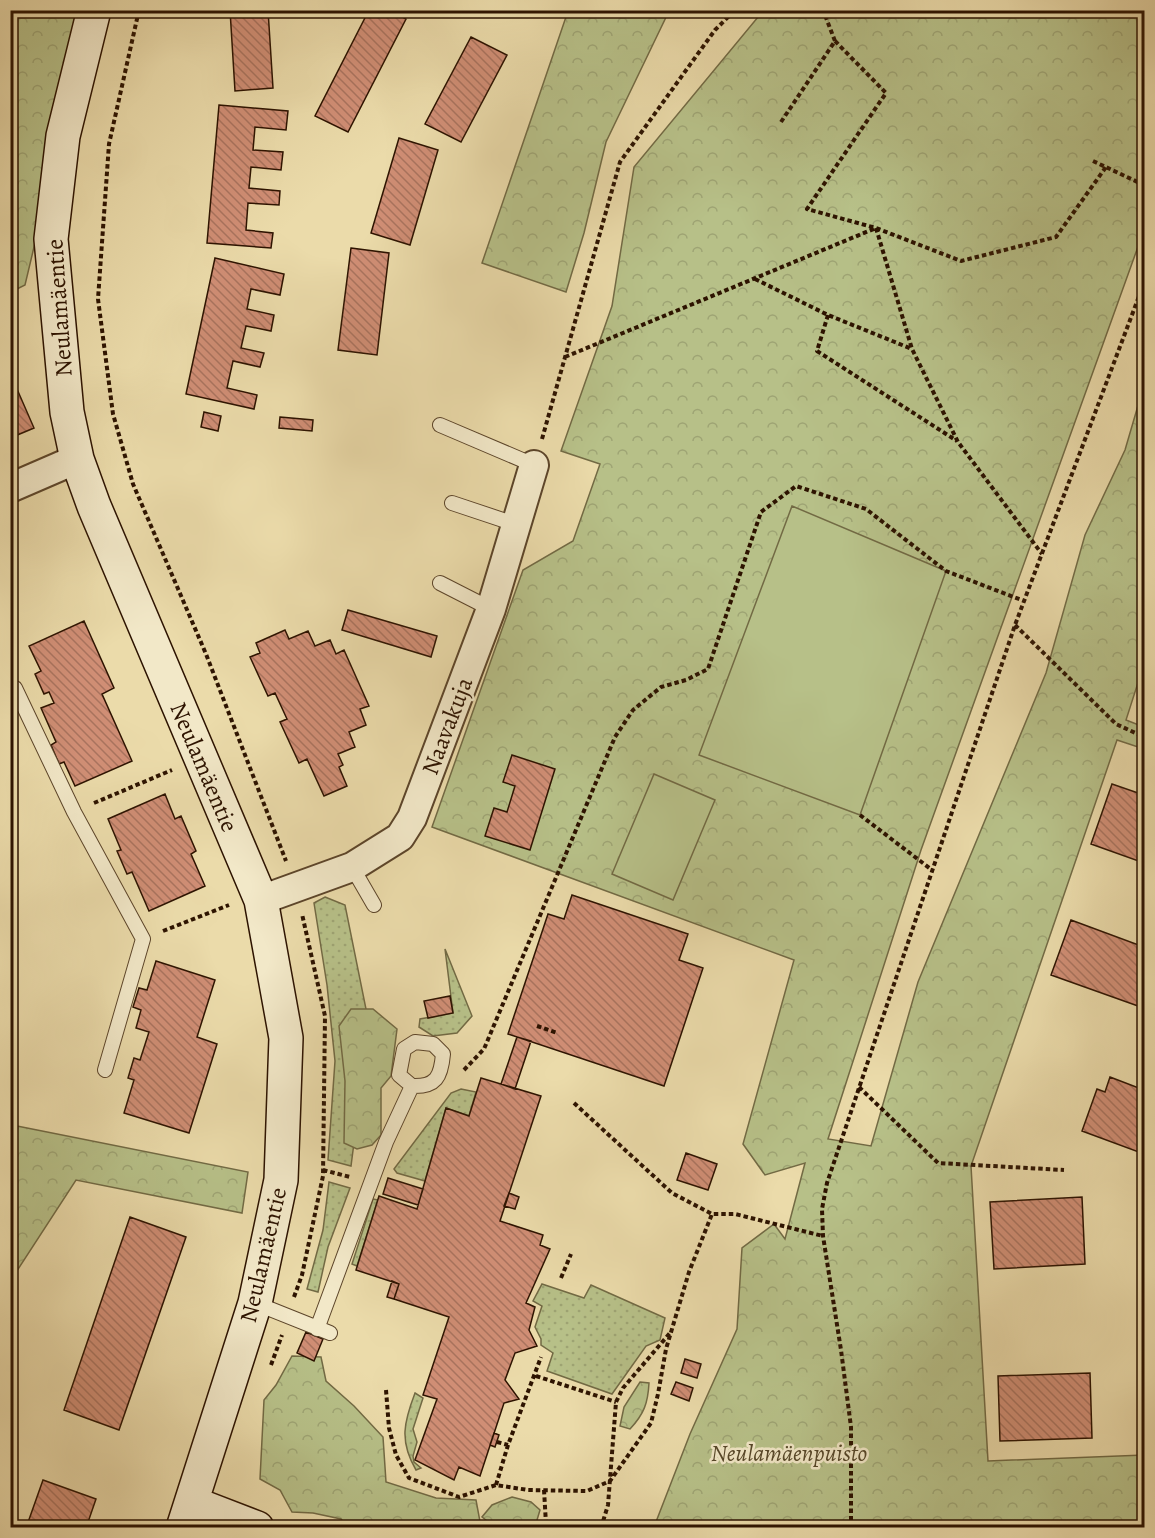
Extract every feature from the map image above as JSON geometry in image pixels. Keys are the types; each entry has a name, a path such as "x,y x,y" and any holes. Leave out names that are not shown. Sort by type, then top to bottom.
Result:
{"street":[{"name":"Neulamäentie","path":"94,10 63,136 51,238 67,412 77,459 249,901 286,1038 281,1180 255,1304 187,1515"},
{"path":"10,488 77,459"},
{"name":"Naavakuja","path":"249,901 352,867 400,837 412,818 491,609 534,465"},
{"path":"187,1515 257,1527"}],"lane":[{"path":"440,424 534,465"},
{"path":"452,503 515,524"},
{"path":"440,583 491,609"},
{"path":"10,686 15,688 74,812 143,939 105,1070"},
{"path":"352,867 374,906"},
{"path":"255,1304 324,1331 386,1142 412,1086"}],"path":[{"path":"534,465 621,162 715,30 735,10"},
{"path":"823,10 835,41 886,93 807,209 876,228 961,261 1056,237 1106,167"},
{"path":"781,122 835,41"},
{"path":"1093,161 1144,185"},
{"path":"565,357 876,228"},
{"path":"876,228 912,349 958,442 1042,554"},
{"path":"754,279 828,315 912,349"},
{"path":"851,1527 851,1427 842,1350 823,1236 822,1209 827,1183 1015,625 1144,283"},
{"path":"828,315 817,351 958,442"},
{"path":"484,1048 615,737 633,710 661,687 686,680 708,669 761,512 796,486 866,509 946,571 1024,602"},
{"path":"1015,625 1116,724 1144,737"},
{"path":"74,812 179,767"},
{"path":"860,814 932,870"},
{"path":"143,939 249,901"},
{"path":"537,1026 557,1033"},
{"path":"860,1087 939,1163 1064,1170"},
{"path":"574,1103 672,1193 712,1214 735,1214 823,1236"},
{"path":"386,1390 389,1428 396,1455 409,1478 459,1497 496,1485 544,1491 586,1491 610,1481 651,1423 666,1349 689,1272 712,1214"},
{"path":"561,1278 571,1254"},
{"path":"601,1527 608,1505 616,1402 623,1388 672,1332"},
{"path":"496,1485 508,1445 536,1376 541,1357"},
{"path":"536,1376 616,1402"},
{"path":"497,1442 508,1445"},
{"path":"544,1491 548,1527"}],"green space":[{"path":"11,11 90,11 25,285 11,292"},
{"path":"568,11 669,11 606,142 584,233 566,292 482,263"},
{"name":"Neulamäenpuisto","path":"763,11 1144,11 1144,230 921,850 828,1139 871,1146 918,982 1046,673 1085,535 1125,450 1144,385 1144,664 1126,720 1144,727 1144,749 1117,740 971,1166 988,1461 1144,1455 1144,1527 654,1527 690,1434 737,1329 742,1248 774,1224 785,1239 805,1163 765,1175 743,1144 794,960 432,827 523,570 573,541 600,464 561,451 612,306 634,167"},
{"path":"792,506 946,571 860,815 699,755"},
{"path":"654,774 715,800 673,900 612,874"},
{"path":"325,897 345,905 368,1019 351,1166 328,1160 335,1061 327,985 314,903"},
{"path":"445,949 472,1016 457,1033 433,1036 419,1027 420,1019 453,1013"},
{"path":"351,1009 373,1009 397,1029 391,1076 381,1088 381,1135 372,1145 357,1149 344,1143 345,1081 339,1026"},
{"path":"461,1089 476,1092 469,1116 446,1108 425,1181 397,1173 394,1169 451,1093"},
{"path":"12,1125 248,1172 242,1213 76,1180 11,1280 10,1130"},
{"path":"329,1182 350,1188 328,1247 318,1292 307,1289 323,1230"},
{"path":"373,1199 378,1200 357,1266 352,1264"},
{"path":"542,1284 584,1298 591,1285 665,1318 660,1340 646,1346 612,1394 547,1371 553,1353 541,1345 541,1339 535,1327 542,1306 533,1301"},
{"path":"292,1356 321,1357 326,1381 383,1437 386,1482 436,1498 476,1500 481,1527 347,1527 341,1519 313,1513 292,1512 280,1490 260,1479 264,1400 276,1385"},
{"path":"640,1382 649,1383 644,1408 630,1429 620,1426 624,1407"},
{"path":"415,1393 423,1398 413,1429 417,1442 413,1456 414,1462 421,1468 416,1470 405,1441 406,1422"},
{"path":"512,1497 531,1502 540,1510 537,1520 540,1527 495,1527 482,1517 492,1505"}],"building":[{"path":"230,10 268,10 273,88 235,91"},
{"path":"369,10 390,10 406,19 348,132 315,116"},
{"path":"471,37 507,55 461,142 425,124"},
{"path":"219,105 288,111 286,130 255,127 253,150 283,152 281,170 251,167 249,188 280,191 279,205 248,203 246,230 273,233 271,248 207,243"},
{"path":"399,138 438,150 410,245 371,233"},
{"path":"351,248 389,253 377,355 338,350"},
{"path":"215,258 284,274 280,295 251,289 247,309 274,315 271,331 246,326 241,348 264,353 260,367 233,361 227,388 257,395 254,409 186,394"},
{"path":"10,373 34,428 10,438"},
{"path":"204,412 221,416 218,431 201,427"},
{"path":"280,417 313,420 312,431 279,428"},
{"path":"348,610 437,636 431,657 342,630"},
{"path":"84,621 114,688 102,694 132,761 75,786 64,762 59,764 51,745 56,742 41,708 54,703 49,692 44,694 35,674 41,671 29,646"},
{"path":"285,630 289,639 308,631 315,646 330,640 336,654 344,650 369,706 360,709 366,725 349,732 355,747 338,754 343,765 339,767 347,786 324,796 307,759 299,763 280,722 287,719 275,693 268,696 250,657 260,653 256,643"},
{"path":"512,755 555,769 530,850 485,836 494,808 507,812 515,786 503,782"},
{"path":"1112,784 1144,795 1144,863 1091,844"},
{"path":"165,794 175,819 181,816 196,851 191,854 205,886 149,911 132,872 127,874 117,851 121,850 108,819"},
{"path":"572,895 688,934 679,960 703,968 664,1086 508,1034 548,914 564,919"},
{"path":"1071,920 1144,947 1144,988 1138,1006 1051,975"},
{"path":"156,961 215,980 197,1037 217,1044 189,1133 124,1113 134,1080 128,1078 134,1058 140,1060 149,1032 136,1028 141,1010 133,1007 139,988 147,990"},
{"path":"450,996 453,1013 428,1018 424,1001"},
{"path":"517,1037 531,1041 515,1089 501,1084"},
{"path":"1110,1077 1144,1090 1144,1154 1082,1131 1097,1089 1105,1092"},
{"path":"481,1078 541,1096 500,1221 543,1235 540,1245 550,1249 526,1303 535,1307 529,1330 537,1346 515,1353 505,1380 519,1399 504,1403 480,1476 459,1467 454,1480 415,1460 437,1399 423,1395 449,1317 394,1299 399,1284 356,1270 379,1196 417,1209 446,1108 469,1116"},
{"path":"686,1153 717,1164 708,1190 677,1180"},
{"path":"388,1178 423,1189 418,1205 383,1194"},
{"path":"509,1193 519,1197 515,1209 504,1206"},
{"path":"1082,1197 1085,1264 994,1269 990,1202"},
{"path":"130,1217 186,1237 119,1430 64,1410"},
{"path":"392,1281 399,1284 394,1299 387,1297"},
{"path":"306,1332 323,1339 314,1361 297,1353"},
{"path":"685,1359 701,1364 697,1378 681,1373"},
{"path":"1090,1373 1092,1438 1000,1441 998,1376"},
{"path":"676,1382 693,1388 689,1401 671,1394"},
{"path":"494,1433 499,1435 495,1447 490,1445"},
{"path":"43,1480 96,1499 86,1528 26,1528"}]}
